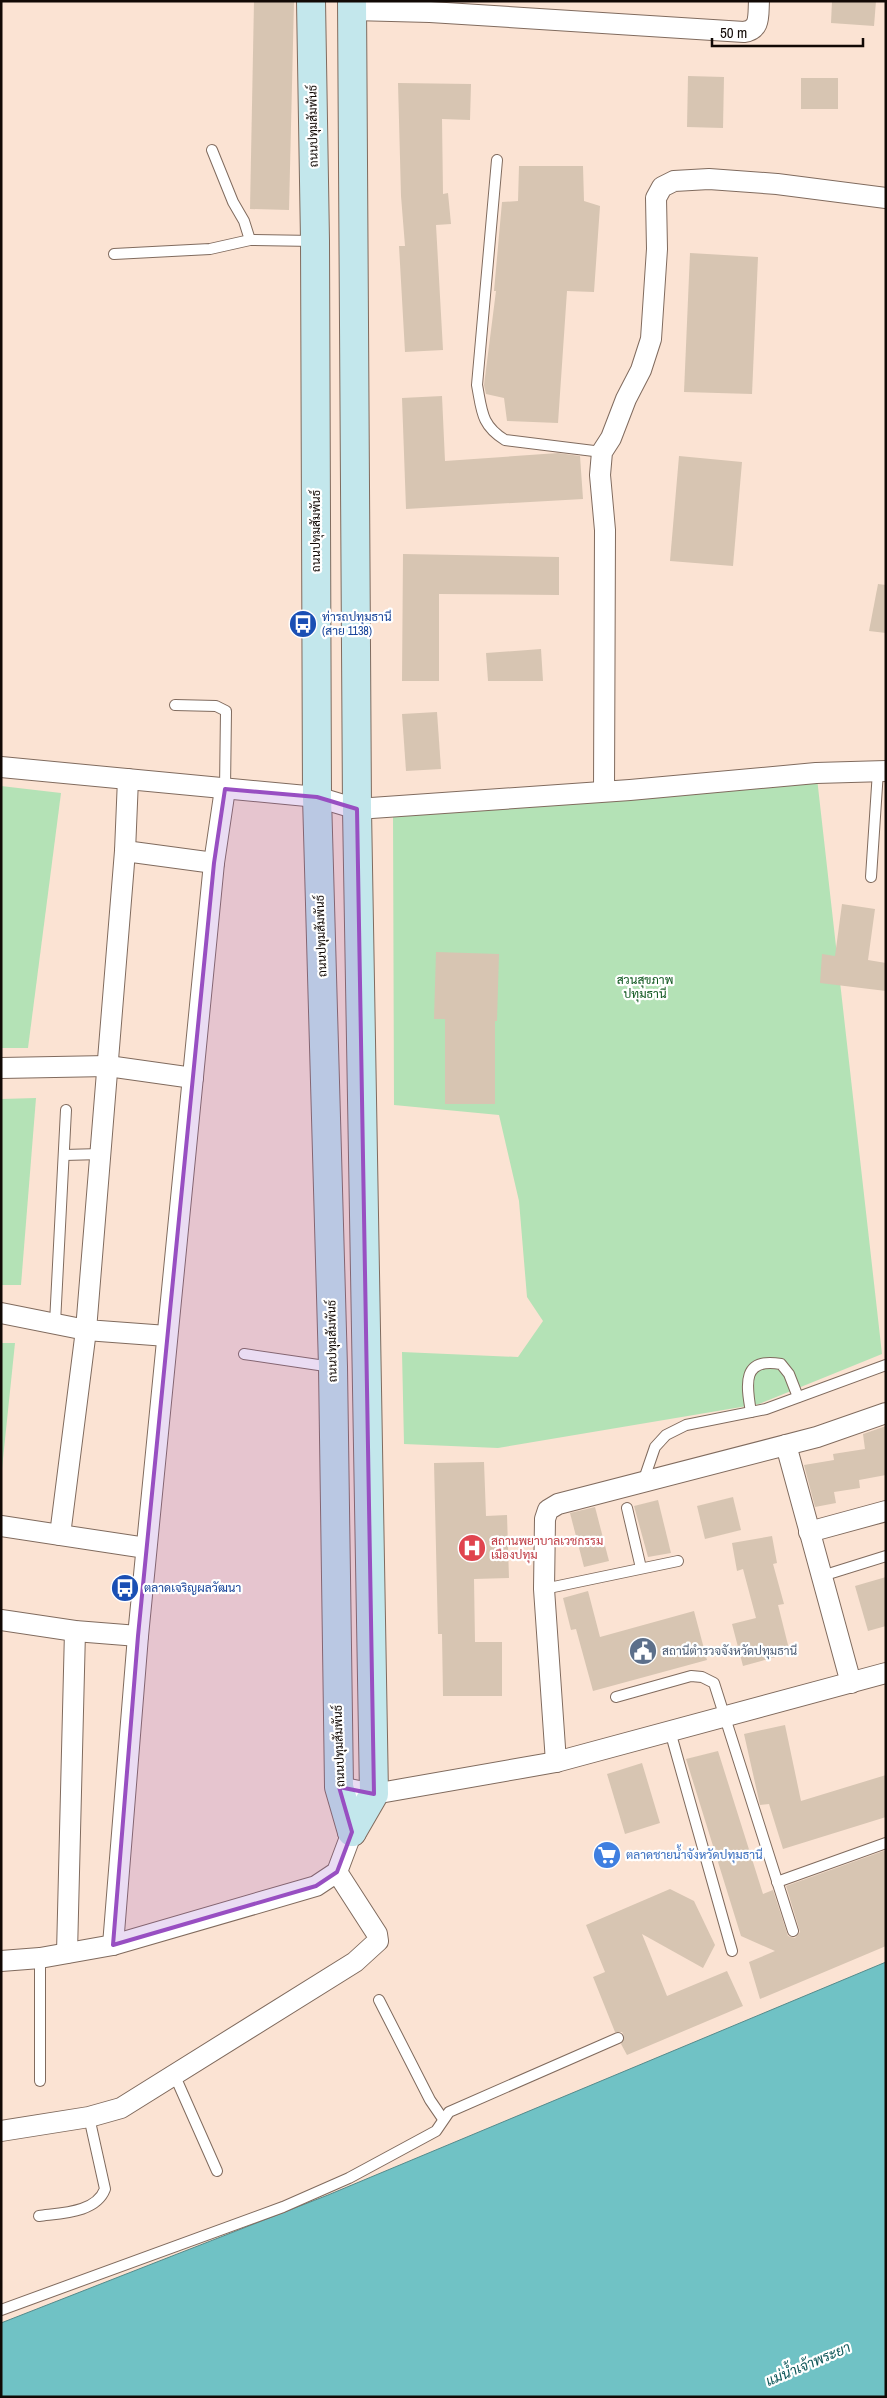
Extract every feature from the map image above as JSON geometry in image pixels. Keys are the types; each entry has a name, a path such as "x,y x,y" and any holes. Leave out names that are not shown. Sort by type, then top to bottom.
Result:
{"street":[{"name":"ถนนปทุมสัมพันธ์","path":"311,1 315,241 318,797 333,1367 339,1787 352,1832"},
{"path":"1,1961 40,1958 113,1945 316,1886 337,1872 352,1832 374,1794 357,809 352,6 744,32 753,30 757,25 759,1"},
{"path":"604,791 605,530 600,475 602,452 611,438 626,399 641,370 651,339 657,249 656,198 662,187 674,181 709,179 777,184 886,198"},
{"path":"1,767 318,797 357,809 816,773 882,771"},
{"path":"60,1535 86,1330 108,1066 128,779"},
{"path":"113,1945 146,1548 214,863 224,789"},
{"path":"124,851 214,863"},
{"path":"1,1068 108,1066 193,1078"},
{"path":"1,1314 86,1330 167,1336"},
{"path":"556,1762 544,1589 545,1520 548,1510 558,1504 817,1437 886,1413"},
{"path":"786,1445 851,1683"},
{"path":"809,1532 886,1510"},
{"path":"1,1526 146,1548"},
{"path":"1,1620 75,1631 138,1636"},
{"path":"67,1953 75,1631"},
{"path":"339,1787 374,1794 556,1762 886,1673"},
{"path":"1,2131 89,2117 120,2108 355,1962 378,1941 375,1929 337,1872"}],"lane":[{"path":"212,150 233,202 244,221 250,240"},
{"path":"497,160 477,385 483,416 491,432 505,440 602,452"},
{"path":"114,254 210,248 250,240 315,241"},
{"path":"175,705 216,706 222,707 226,711 224,789"},
{"path":"871,877 882,771"},
{"path":"54,1323 66,1110"},
{"path":"64,1155 101,1154"},
{"path":"244,1354 333,1367"},
{"path":"750,1412 746,1387 749,1373 758,1364 769,1362 781,1364 790,1374 798,1397"},
{"path":"643,1482 655,1446 666,1435 686,1425 750,1412 798,1397 886,1365"},
{"path":"627,1508 641,1568"},
{"path":"822,1576 886,1556"},
{"path":"544,1589 678,1561"},
{"path":"616,1697 691,1676 702,1677 714,1683 793,1931"},
{"path":"670,1732 732,1951"},
{"path":"777,1882 886,1843"},
{"path":"40,1958 40,2081"},
{"path":"378,2000 430,2100 443,2119"},
{"path":"1,2310 283,2207 349,2178 436,2131 449,2112 618,2038"},
{"path":"174,2074 217,2171"},
{"path":"39,2216 92,2205 101,2199 105,2189 89,2117"}],"highlighted area":[{"path":"225,789 317,797 357,809 374,1794 339,1787 352,1832 337,1872 316,1886 113,1945 138,1636 214,863"}],"green space":[{"name":"สวนสุขภาพ ปทุมธานี","path":"817,778 882,1354 759,1404 498,1448 404,1444 402,1352 518,1357 543,1321 527,1297 519,1201 499,1115 394,1105 393,813"},
{"path":"1,786 61,793 28,1048 1,1048"},
{"path":"36,1098 21,1285 1,1285 1,1099"},
{"path":"1,1343 15,1343 1,1478"}],"water":[{"name":"แม่น้ำเจ้าพระยา","path":"886,1962 886,2397 1,2397 1,2323 328,2195"}],"building":[{"path":"254,1 294,1 289,210 250,209"},
{"path":"832,1 876,1 874,26 831,23"},
{"path":"688,76 724,77 723,128 687,127"},
{"path":"801,78 838,78 838,109 801,109"},
{"path":"398,83 471,84 470,120 442,119 443,194 448,193 451,224 436,225 443,350 405,352 399,246 405,246 401,196"},
{"path":"519,166 583,166 584,201 600,206 594,292 567,291 558,423 507,421 504,398 486,394 484,385 496,291 494,291 502,202 518,201"},
{"path":"690,253 758,257 752,394 684,392"},
{"path":"442,396 445,461 558,453 580,456 583,499 406,509 402,398"},
{"path":"679,456 742,462 733,566 670,561"},
{"path":"403,554 559,557 559,595 439,594 439,681 402,681"},
{"path":"878,584 886,585 886,633 869,631"},
{"path":"541,649 543,681 488,681 486,653"},
{"path":"437,712 441,769 406,771 402,714"},
{"path":"842,904 875,909 868,960 886,963 886,991 820,983 822,954 835,956"},
{"path":"436,952 499,954 497,1021 495,1021 495,1104 445,1104 445,1019 434,1019"},
{"path":"886,1426 886,1475 859,1480 860,1488 834,1492 836,1503 815,1507 804,1465 834,1460 833,1454 865,1449 863,1434"},
{"path":"484,1462 486,1516 507,1515 509,1578 474,1579 475,1642 502,1642 502,1696 443,1696 442,1634 438,1634 434,1463"},
{"path":"733,1497 741,1530 705,1539 697,1506"},
{"path":"658,1500 671,1553 648,1557 634,1506"},
{"path":"595,1507 609,1561 584,1567 570,1513"},
{"path":"772,1536 777,1563 773,1564 784,1604 778,1605 790,1653 743,1666 732,1624 756,1618 743,1569 737,1571 732,1543"},
{"path":"886,1577 886,1626 868,1631 855,1586"},
{"name":"สถานีตำรวจจังหวัดปทุมธานี","path":"588,1591 600,1637 694,1611 707,1660 593,1691 576,1629 571,1630 563,1598"},
{"path":"785,1725 801,1801 886,1775 886,1817 783,1849 769,1804 760,1805 744,1734"},
{"path":"718,1751 763,1894 773,1890 788,1936 795,1938 800,1932 786,1886 886,1850 886,1946 760,1999 749,1962 775,1951 741,1936 686,1759"},
{"path":"642,1763 660,1823 625,1834 607,1774"},
{"path":"670,1889 694,1901 715,1945 703,1968 642,1934 667,1996 727,1971 743,2006 627,2055 621,2044 624,2036 622,2032 615,2032 593,1977 605,1972 586,1925"}],"place":[{"name":"ท่ารถปทุมธานี (สาย 1138)","path":"303,624"},
{"name":"สถานพยาบาลเวชกรรม เมืองปทุม","path":"472,1548"},
{"name":"ตลาดเจริญผลวัฒนา","path":"125,1588"},
{"name":"สถานีตำรวจจังหวัดปทุมธานี","path":"643,1651"},
{"name":"ตลาดชายน้ำจังหวัดปทุมธานี","path":"607,1855"}]}
